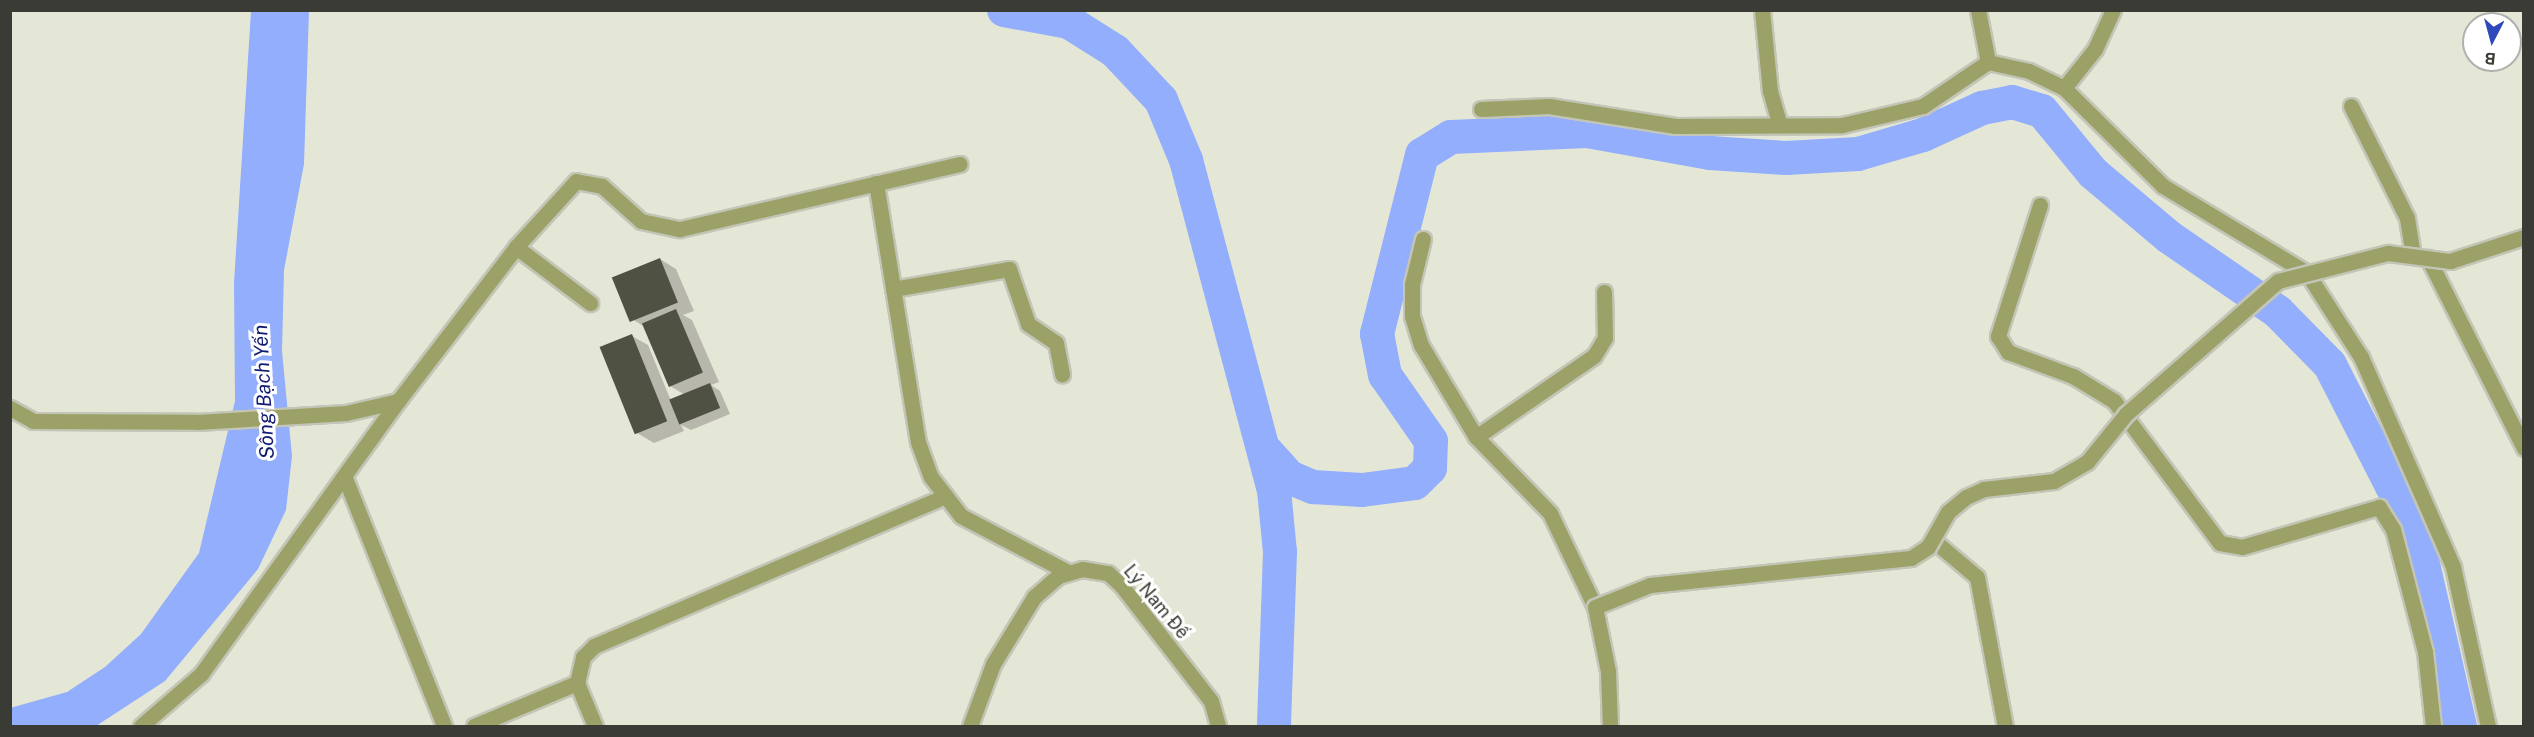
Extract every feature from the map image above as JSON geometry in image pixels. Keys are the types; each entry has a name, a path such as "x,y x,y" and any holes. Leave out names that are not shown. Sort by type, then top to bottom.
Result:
{"street":[{"path":"1762,10 1779,123"},
{"path":"1978,10 1988,62"},
{"path":"2064,88 2095,49 2113,10"},
{"path":"1481,109 1549,106 1675,126 1779,123 1842,125 1912,110 1988,62 2029,71 2064,88 2163,186 2307,273 2361,357 2453,567 2488,726"},
{"path":"2351,106 2407,218 2420,257 2523,448"},
{"path":"146,724 201,674 345,478 398,400 516,247 576,181 602,186 641,221 680,230 960,165"},
{"path":"876,183 918,442 931,477 961,516 1068,572 1034,597 1013,629 993,664 970,726"},
{"path":"2040,205 1998,336 2008,352 2073,376 2126,414 2220,543 2242,547 2379,507 2393,529 2425,652 2433,726"},
{"path":"1595,607 1650,585 1911,558 1933,540 1948,512 1966,497 2071,474 2126,414 2278,281 2388,253 2450,261 2523,237"},
{"path":"1423,239 1412,284 1412,316 1421,345 1476,437 1550,513 1595,607 1608,671 1610,726"},
{"path":"516,247 590,303"},
{"path":"893,289 1009,269 1028,324 1056,343 1062,374"},
{"path":"1476,437 1594,356 1605,338 1604,292"},
{"path":"10,408 33,421 197,422 346,413 398,400"},
{"path":"345,478 444,726"},
{"path":"595,726 577,684 583,657 594,646 945,496"},
{"path":"1933,540 1977,577 2005,726"},
{"name":"Lý Nam Đế","path":"1068,572 1092,569 1121,585 1210,701 1218,726"},
{"path":"474,726 577,684"}],"water":[{"name":"Sông Bạch Yến","path":"251,11 309,11 304,164 284,270 282,351 292,456 286,510 258,569 165,681 96,726 11,726 10,708 67,692 105,667 141,634 199,553 235,401 234,283"}],"building":[{"path":"660,258 678,303 630,322 612,277"},
{"path":"676,309 703,373 669,387 642,323"},
{"path":"632,334 667,421 635,434 600,347"},
{"path":"710,383 720,408 679,425 669,399"}],"waterway":[{"path":"1004,10 1069,22 1115,51 1161,100 1186,160 1274,490 1280,552 1274,726"},
{"path":"1264,449 1289,477 1313,487 1362,490 1415,483 1430,468 1431,441 1385,375 1377,334 1422,155 1451,137 1587,131 1710,153 1786,158 1858,154 1923,135 1982,108 2012,102 2042,111 2093,173 2169,237 2278,312 2330,365 2416,533 2460,726"}]}
